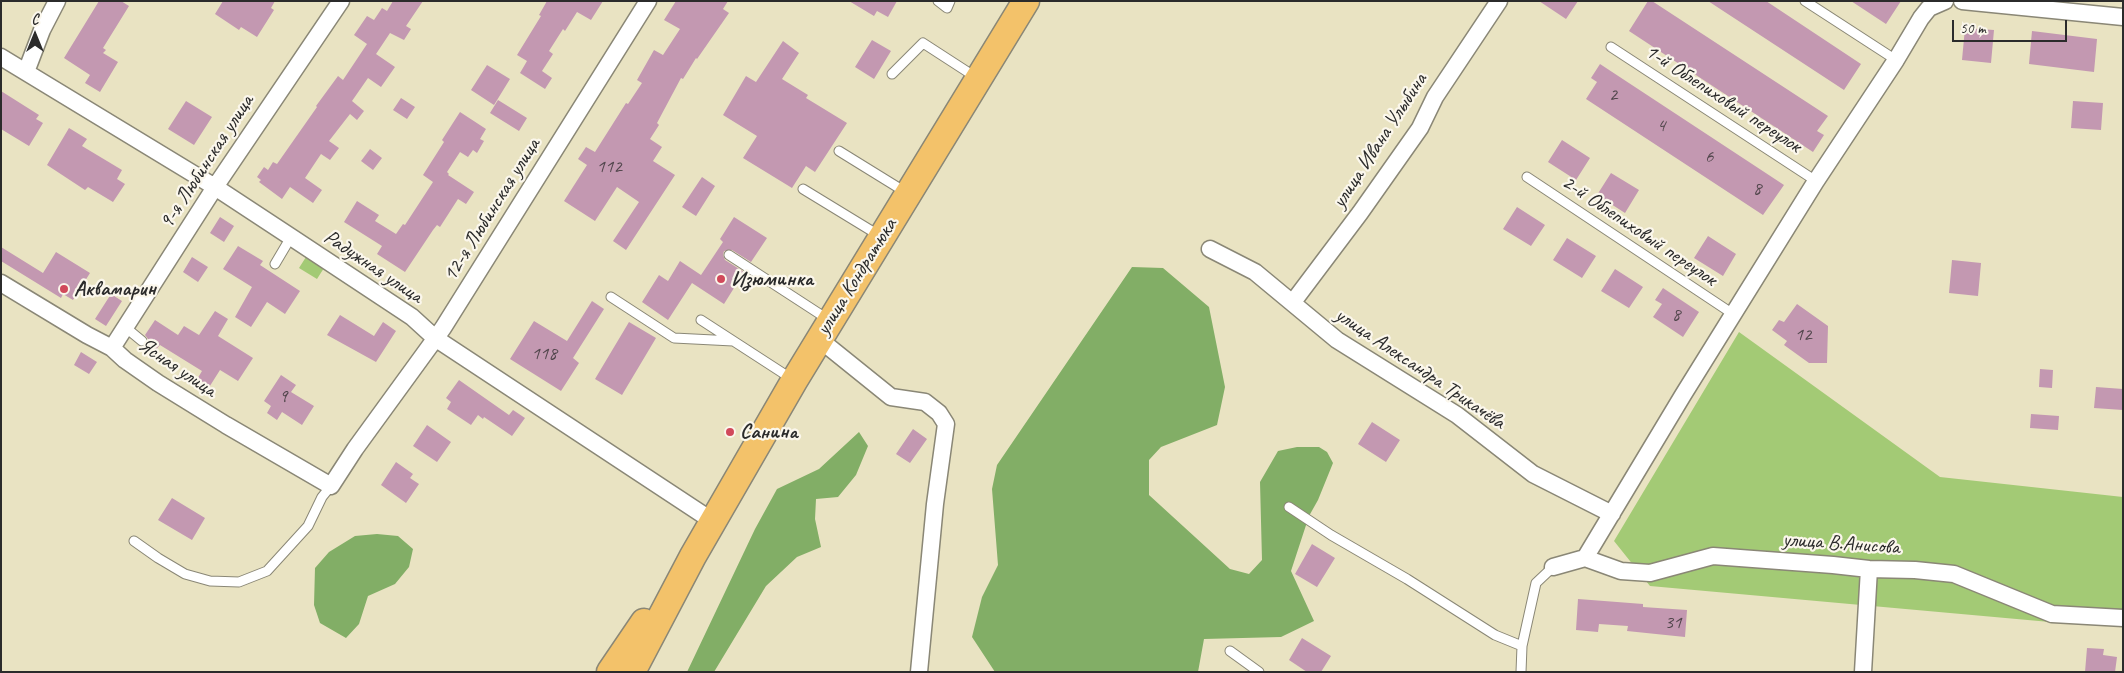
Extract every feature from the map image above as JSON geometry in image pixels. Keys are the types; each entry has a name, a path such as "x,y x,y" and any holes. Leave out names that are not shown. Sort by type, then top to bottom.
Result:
{"main road":[{"name":"улица Кондратюка","path":"693,556 794,381 1026,1"},
{"path":"610,672 624,649 693,556"},
{"path":"632,672 693,556"}],"street":[{"path":"26,72 42,30 57,1"},
{"name":"9-я Любинская улица","path":"112,348 215,187 341,1"},
{"name":"12-я Любинская улица","path":"331,486 355,449 435,338 648,1"},
{"name":"улица Ивана Улыбина","path":"1293,302 1420,128 1435,96 1499,1"},
{"path":"1962,1 2123,17"},
{"path":"1553,567 1586,558 1733,314 1816,181 1896,60 1921,18 1929,8 1941,2"},
{"name":"Радужная улица","path":"1,57 215,187 412,317 435,338 714,522"},
{"name":"улица Александра Трикачёва","path":"1210,250 1255,272 1337,340 1457,415 1533,474 1612,514"},
{"name":"Ясная улица","path":"1,283 112,348 125,360 226,426 331,486"},
{"path":"825,330 891,397 925,402 939,413 946,424 935,504 919,672"},
{"name":"улица В.Анисова","path":"1586,558 1621,571 1650,573 1713,556 1954,574 2052,614 2123,618"},
{"path":"1863,672 1869,569"}],"lane":[{"path":"938,1 947,8 950,1"},
{"path":"1805,1 1896,60"},
{"path":"892,74 922,43 979,79"},
{"name":"1-й Облепиховый переулок","path":"1611,46 1816,181"},
{"path":"840,151 909,193"},
{"name":"2-й Облепиховый переулок","path":"1527,177 1733,314"},
{"path":"803,189 882,237"},
{"path":"275,264 291,237"},
{"path":"729,255 825,330"},
{"path":"611,298 674,338 733,341"},
{"path":"701,320 794,381"},
{"path":"125,328 142,340"},
{"path":"134,541 185,574 210,581 239,582 267,571 308,526 322,497 331,486"},
{"path":"1288,507 1331,535 1408,579 1495,635 1522,646"},
{"path":"1521,672 1522,646 1536,584 1553,567"},
{"path":"1230,652 1259,672"}],"green space":[{"path":"306,257 324,268 317,279 299,268"},
{"path":"1132,267 1163,268 1209,307 1225,387 1217,425 1161,447 1149,460 1149,495 1230,569 1249,574 1262,560 1260,482 1278,451 1297,447 1319,447 1327,452 1333,463 1318,500 1309,516 1291,571 1314,621 1281,637 1204,639 1198,672 995,672 972,637 982,597 998,565 992,489 997,465"},
{"path":"1739,332 1940,477 2123,497 2123,614 2101,613 2061,623 1650,586 1614,541"},
{"path":"859,432 868,446 856,475 838,497 816,499 815,519 821,547 797,557 766,586 714,672 687,672 755,529 777,489 819,469"},
{"path":"377,534 398,536 413,549 409,567 395,584 368,596 359,624 346,638 320,623 314,605 315,568 329,552 355,536"}],"building":[{"path":"99,1 121,1 129,6 103,48 106,50 103,53 118,62 100,92 85,83 90,75 64,58"},
{"path":"223,1 275,1 271,8 274,10 257,37 241,27 239,30 215,14"},
{"path":"393,1 423,1 406,26 411,29 404,40 390,33 376,54 395,67 381,87 368,78 352,101 364,111 357,120 350,114 329,141 339,148 330,160 321,154 305,178 322,190 313,203 290,187 282,199 259,182 261,180 257,177 264,167 268,170 273,162 277,164 338,76 343,80 367,44 354,35 367,16 374,20 382,8 387,11"},
{"path":"547,1 603,1 591,20 577,12 565,31 563,29 549,51 553,54 542,71 552,78 545,89 520,73 527,61 517,55 541,16 539,15"},
{"path":"676,1 728,1 723,9 729,13 683,79 681,78 657,123 659,125 650,139 662,147 653,161 675,175 626,250 613,241 639,202 617,187 595,221 564,201 587,165 578,159 586,147 595,152 626,103 628,104 642,83 637,80 654,50 663,55 680,29 664,20"},
{"path":"849,1 897,1 888,17 877,11 874,16"},
{"path":"1539,1 1578,1 1566,19"},
{"path":"1648,1 1652,1 1828,116 1817,131 1824,135 1813,152 1629,31"},
{"path":"1708,1 1766,1 1861,64 1844,90"},
{"path":"1851,1 1901,1 1886,24"},
{"path":"1965,28 1994,30 1991,63 1962,60"},
{"path":"2032,31 2097,39 2094,72 2029,64"},
{"path":"872,40 891,51 874,79 855,67"},
{"path":"783,41 799,53 782,79 808,95 806,98 847,123 815,172 806,166 792,188 743,158 757,136 723,115 746,76 756,82"},
{"path":"1600,64 1784,185 1763,215 1586,99 1597,82 1591,78"},
{"path":"487,65 510,79 494,105 471,90"},
{"path":"1,91 39,115 36,119 43,123 29,146 1,129"},
{"path":"401,98 415,107 407,119 393,110"},
{"path":"498,100 527,118 519,131 490,113"},
{"path":"186,101 212,117 194,145 168,129"},
{"path":"2073,101 2103,103 2101,130 2071,128"},
{"path":"460,112 486,129 480,139 484,141 477,153 473,150 468,157 460,152 447,172 448,175 474,192 466,204 458,199 440,227 437,225 433,230 405,272 377,254 382,246 344,222 357,201 379,215 375,221 396,234 403,224 405,225 433,182 423,175"},
{"path":"69,128 87,139 82,146 122,170 117,179 125,184 113,202 88,187 85,190 47,165"},
{"path":"1562,140 1590,158 1576,180 1548,162"},
{"path":"370,149 382,158 373,170 361,161"},
{"path":"1611,173 1639,190 1625,213 1597,195"},
{"path":"702,177 715,186 696,216 682,207"},
{"path":"1517,207 1545,225 1531,246 1503,229"},
{"path":"220,217 234,226 224,242 210,233"},
{"path":"734,217 767,238 751,262 732,250 724,251 725,260 744,272 724,304 692,283 668,320 642,302 659,275 668,281 680,261 701,275 723,242 720,239"},
{"path":"1708,236 1736,254 1723,276 1694,258"},
{"path":"1567,238 1596,256 1582,278 1553,260"},
{"path":"238,246 263,261 260,265 300,291 285,314 267,302 251,327 235,317 252,287 223,269"},
{"path":"1,247 43,273 56,252 90,273 73,300 63,294 61,298 1,261"},
{"path":"192,257 208,267 198,282 183,272"},
{"path":"1952,260 1981,263 1978,296 1949,293"},
{"path":"1615,269 1643,287 1629,308 1601,291"},
{"path":"1663,288 1699,312 1683,337 1653,317 1662,304 1655,300"},
{"path":"111,294 122,301 106,326 95,319"},
{"path":"592,301 604,309 573,358 579,363 561,391 510,359 534,321 567,341"},
{"path":"1797,304 1828,326 1827,363 1809,363 1784,345 1787,341 1772,330 1779,320 1784,322"},
{"path":"215,311 228,319 218,336 253,358 238,381 220,370 208,389 196,381 202,371 160,345 152,354 141,347 147,345 148,339 145,335 155,320 178,335 184,326 199,335"},
{"path":"340,315 374,336 383,322 396,331 376,362 327,335"},
{"path":"629,322 656,338 622,395 595,379"},
{"path":"81,352 97,362 89,374 74,365"},
{"path":"2040,369 2053,370 2052,388 2039,387"},
{"path":"281,375 296,385 291,392 314,406 302,425 282,412 277,420 267,413 271,406 264,401"},
{"path":"459,380 509,415 513,410 525,418 512,436 484,417 483,419 478,415 471,425 447,409 451,402 446,398"},
{"path":"2096,387 2123,389 2123,410 2094,408"},
{"path":"2031,414 2059,416 2058,430 2030,428"},
{"path":"1372,422 1400,440 1386,462 1358,444"},
{"path":"427,425 451,442 437,462 413,446"},
{"path":"913,429 927,439 910,463 896,454"},
{"path":"396,462 413,474 410,478 419,484 406,503 381,485"},
{"path":"172,498 205,518 192,540 158,520"},
{"path":"1312,544 1335,558 1317,587 1295,574"},
{"path":"1578,599 1643,604 1643,607 1687,610 1685,637 1627,631 1628,626 1599,624 1598,632 1576,630"},
{"path":"1302,638 1331,656 1321,672 1307,672 1289,660"},
{"path":"2087,648 2104,649 2103,655 2117,657 2115,672 2085,672"}],"place":[{"name":"Изюминка","path":"721,279"},
{"name":"Аквамарин","path":"64,289"},
{"name":"Санина","path":"730,432"}]}
